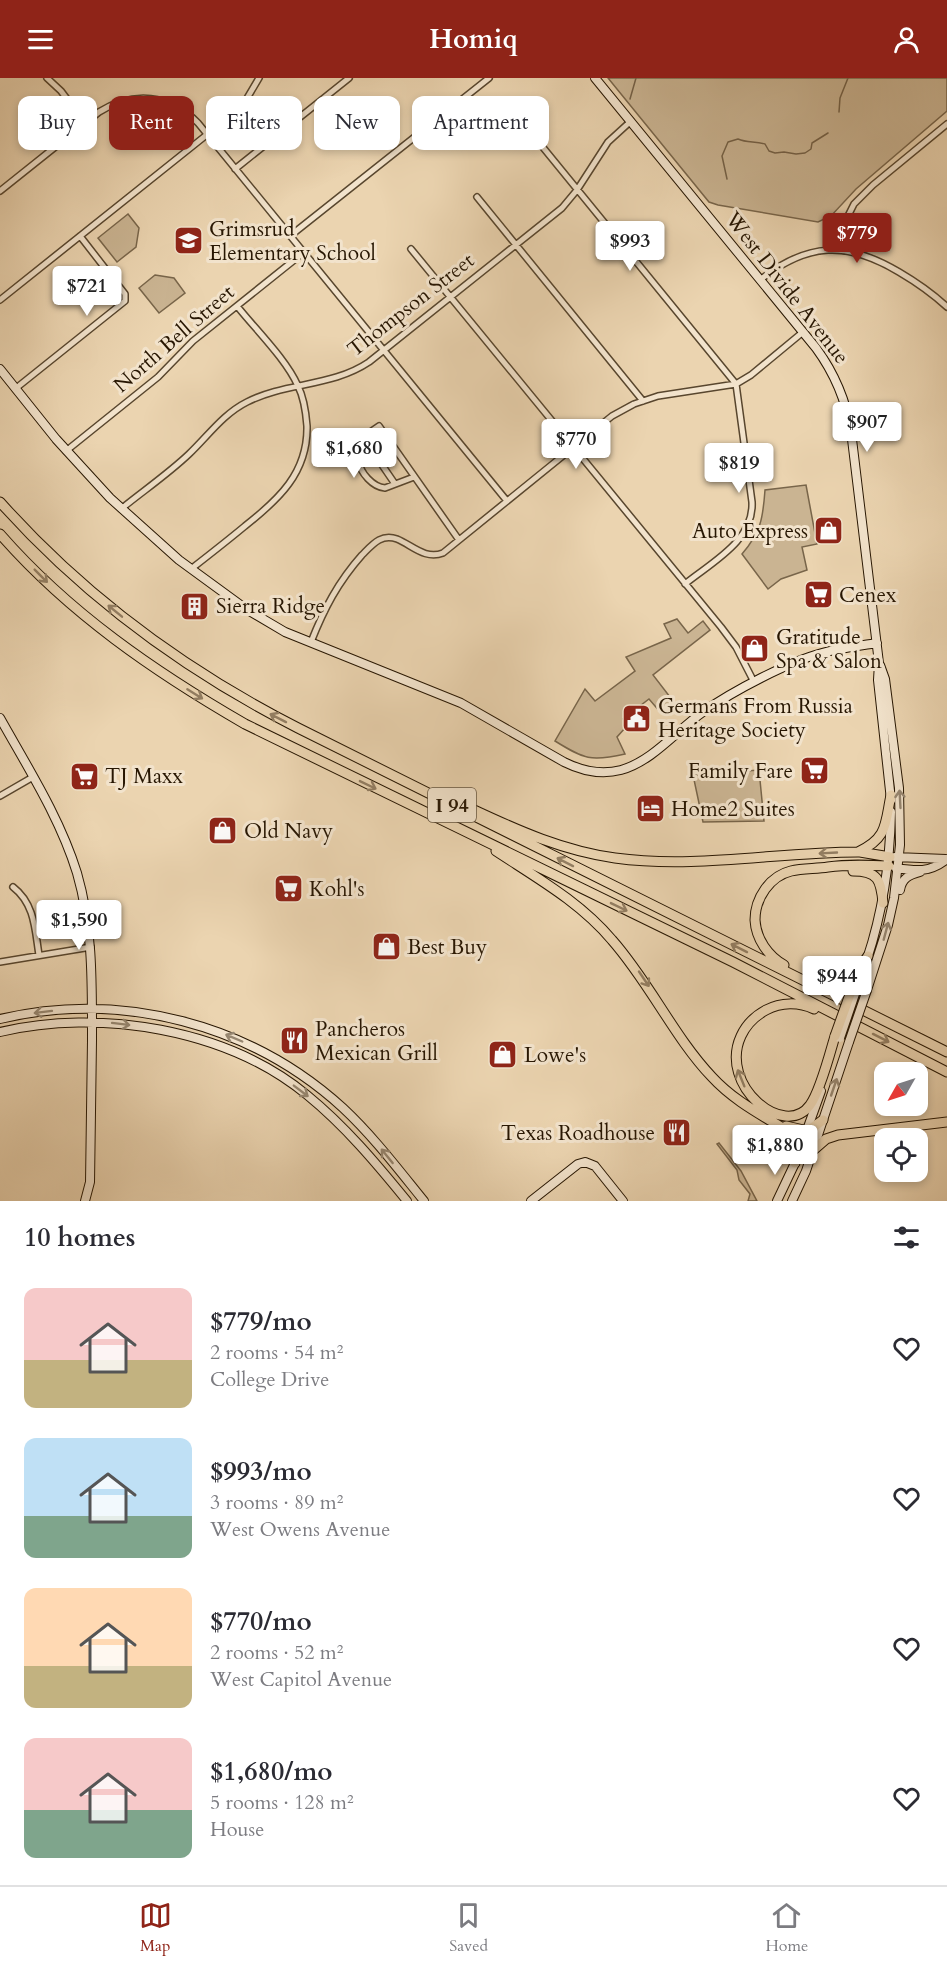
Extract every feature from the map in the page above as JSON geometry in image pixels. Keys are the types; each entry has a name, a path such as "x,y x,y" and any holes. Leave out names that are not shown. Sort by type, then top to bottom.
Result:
{"highway":[{"name":"I 94","path":"0,502 59,562 98,596 148,636 216,682 298,728 945,1051"},
{"name":"I 94","path":"0,534 66,601 125,647 245,724 734,962 947,1072"},
{"path":"298,728 524,833 585,852 631,860 675,862 858,852 894,862"},
{"path":"858,852 873,843 883,832 887,823 891,795"},
{"path":"452,826 560,892 590,916 636,969 712,1077 731,1095 793,1136 798,1150 795,1163"},
{"path":"894,862 841,864 790,871 778,877 768,886 759,899 756,914 757,929 762,944 771,956 782,964 897,1022 945,1051"},
{"path":"828,867 872,874 880,884 887,905"},
{"path":"848,1021 834,1018 810,1007 796,1004 781,1004 760,1013 745,1029 736,1051 737,1070 745,1089 760,1104 773,1112 789,1116 799,1114 811,1105 837,1037 856,984 859,969 868,956"},
{"path":"767,1118 793,1129 807,1131 823,1120"},
{"path":"811,1152 826,1139 838,1135 947,1122"}],"street":[{"path":"47,78 65,96"},
{"path":"247,96 259,78"},
{"path":"235,169 349,78"},
{"path":"290,236 489,78"},
{"name":"West Divide Avenue","path":"596,78 803,332 832,372 848,412 877,643 878,680 891,795 894,862"},
{"path":"97,116 116,103 134,98 164,100 179,107 192,117 206,134"},
{"name":"Thompson Street","path":"121,508 185,457 237,408 262,396 335,378 353,371 383,350 562,208 577,190 608,142 630,121"},
{"path":"840,249 843,226 854,204 873,185 947,124"},
{"path":"0,300 206,136"},
{"path":"0,191 52,150"},
{"path":"219,150 507,501"},
{"path":"545,150 736,384 752,502 750,519 739,540 685,584"},
{"path":"477,197 643,401"},
{"path":"15,388 125,301 125,294 80,236"},
{"path":"411,249 733,644 754,682"},
{"path":"760,280 795,257 818,250 840,249 866,255 883,263 918,284 947,307"},
{"name":"North Bell Street","path":"66,450 153,381 189,345 303,253"},
{"path":"191,569 272,505 293,480 302,460 307,437 306,412 298,387 288,370 237,306"},
{"path":"310,642 337,586 376,541 392,537 421,552 433,555 443,553 612,416 643,401 665,394 736,384 751,375 803,332"},
{"path":"0,369 66,450 121,508 191,569 256,616 310,642 453,699 572,766 598,772 614,771 635,764 703,712 754,682 824,652 877,643"},
{"path":"414,477 385,488 380,488 370,481 359,465 358,458 363,437 379,426 459,540"},
{"path":"363,437 395,484"},
{"name":"West Divide Avenue","path":"792,1201 806,1171 880,955 894,862 899,788 885,679 879,663"},
{"path":"0,718 54,816 73,861 83,897 91,947 93,1009 90,1182 85,1201"},
{"path":"0,796 33,777"},
{"path":"887,905 900,891 901,882 906,876 937,868 947,859 894,862"},
{"path":"894,862 930,870"},
{"path":"13,887 23,896 31,910 39,955"},
{"name":"West Divide Avenue","path":"868,956 887,905"},
{"path":"0,962 91,947"},
{"path":"0,1019 40,1012 93,1009 151,1013 198,1024 243,1042 279,1061 317,1087 348,1113 424,1201"},
{"path":"0,1032 49,1024 92,1022 153,1028 224,1048 270,1070 306,1094 364,1149 407,1201"},
{"path":"777,1201 807,1131 837,1037"},
{"path":"531,1201 578,1164 588,1162 596,1168 623,1201"}],"shaded area":[{"path":"608,78 947,78 947,111 856,189 831,216 818,222 709,202"},
{"path":"128,214 139,228 136,247 117,262 98,238"},
{"path":"155,275 174,278 185,293 159,313 139,288"},
{"path":"806,485 817,544 802,547 807,570 781,579 768,589 742,554 760,524 765,490"},
{"path":"677,619 688,633 703,621 710,630 653,675 680,710 661,713 649,699 623,719 626,727 617,737 625,754 604,758 588,757 573,752 555,741 585,689 595,701 635,671 626,657 671,638 664,624"},
{"path":"759,770 764,821 703,822 693,775"},
{"path":"719,1143 741,1171 757,1201 748,1201 750,1194 739,1180 737,1170 717,1144"}],"waterway":[{"path":"630,99 636,78"},
{"path":"839,112 840,98 848,78"},
{"path":"727,179 722,156 728,142 738,139 761,143 765,144 769,151 775,153 796,154 805,153 811,149 812,143 828,133"}],"place":[{"name":"Grimsrud Elementary School","path":"188,241"},
{"name":"Auto Express","path":"829,531"},
{"name":"Cenex","path":"818,595"},
{"name":"Sierra Ridge","path":"195,606"},
{"name":"Gratitude Spa & Salon","path":"755,649"},
{"name":"Germans From Russia Heritage Society","path":"637,718"},
{"name":"Family Fare","path":"814,771"},
{"name":"TJ Maxx","path":"84,776"},
{"name":"Home2 Suites","path":"650,809"},
{"name":"Old Navy","path":"223,831"},
{"name":"Kohl's","path":"288,889"},
{"name":"Best Buy","path":"386,947"},
{"name":"Pancheros Mexican Grill","path":"294,1041"},
{"name":"Lowe's","path":"503,1055"},
{"name":"Texas Roadhouse","path":"676,1133"}]}
